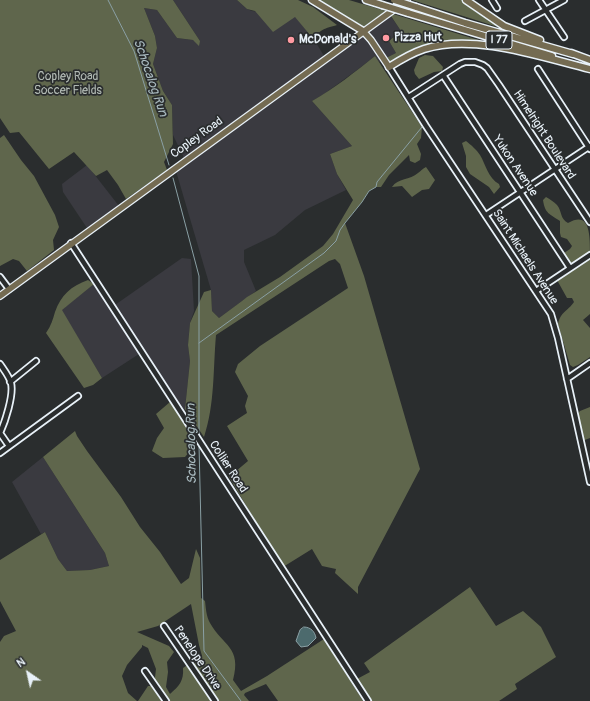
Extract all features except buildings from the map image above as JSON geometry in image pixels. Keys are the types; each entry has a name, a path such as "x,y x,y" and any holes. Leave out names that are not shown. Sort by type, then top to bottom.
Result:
{"highway":[{"path":"312,0 363,31"},
{"name":"I 77","path":"366,0 532,49 590,69"},
{"name":"I 77","path":"394,0 465,23 590,60"},
{"path":"466,0 504,26 573,54"},
{"path":"389,67 408,56 425,49 444,44 462,43 494,46 590,69"}],"main road":[{"name":"Copley Road","path":"0,296 407,0"},
{"path":"363,31 371,40 389,67"}],"street":[{"path":"492,0 497,8"},
{"path":"539,0 564,37"},
{"path":"525,21 564,0"},
{"name":"Himelright Boulevard","path":"443,75 462,63 468,62 478,63 487,68 590,222"},
{"name":"Saint Michaels Avenue","path":"389,67 553,319 588,461 590,482"},
{"path":"486,215 590,147 538,69"},
{"path":"409,97 443,75"},
{"name":"Yukon Avenue","path":"443,75 570,268"},
{"name":"Collier Road","path":"71,243 368,701"},
{"path":"536,291 590,255"},
{"path":"0,277 9,289"},
{"path":"10,382 36,361"},
{"path":"567,379 590,363"},
{"path":"0,364 12,388 0,433 9,446"},
{"path":"0,453 78,396"},
{"name":"Penelope Drive","path":"164,626 215,701"},
{"path":"145,671 166,701"}],"shaded area":[{"path":"173,0 237,0 247,9 252,11 295,16 315,41 324,56 184,158 173,135 172,105 163,91 153,64 157,48 155,36 144,8 157,10 177,38 200,41"},
{"path":"390,15 401,31 389,41 396,53 379,62 375,56 324,94 312,101 352,146 330,154 337,174 346,190 305,210 275,235 244,250 244,262 256,291 219,318 212,311 211,290 176,171 299,84 297,81"},
{"path":"87,165 119,206 87,228 63,192 62,184"},
{"path":"182,258 191,259 194,311 190,323 188,345 190,361 183,416 112,307"},
{"path":"94,284 139,354 102,378 61,310"},
{"path":"43,457 105,553 109,566 90,570 67,571 58,559 45,532 41,534 12,482"}],"green space":[{"name":"Copley Road Soccer Fields","path":"0,0 173,0 200,41 199,46 193,40 177,38 157,10 144,8 155,36 157,48 153,64 163,91 172,105 173,144 164,162 167,170 126,199 107,170 96,176 74,152 49,169 19,132 10,133 0,118"},
{"path":"237,0 298,0 313,7 337,25 321,31 315,41 295,17 273,32 255,11 247,9"},
{"path":"317,0 349,0 386,11 362,28"},
{"path":"412,0 462,0 476,12 499,25 498,27"},
{"path":"393,14 485,43 473,41 450,41 392,63 388,62 386,58 396,53 389,41 401,31 391,16"},
{"path":"425,55 433,56 443,67 442,71 434,72 419,79 414,70 419,58"},
{"path":"375,56 422,127 421,138 417,144 421,154 420,160 415,163 410,161 409,155 389,175 381,187 376,187 369,191 345,223 364,276 420,469 358,587 358,594 335,573 336,569 322,566 312,549 283,567 229,477 248,461 227,426 247,413 245,406 248,396 235,372 238,364 260,346 348,288 340,264 335,259 329,261 216,335 212,399 208,425 204,437 185,409 190,361 188,345 190,323 204,292 211,290 212,311 219,318 247,297 280,277 323,246 333,234 353,200 337,174 330,154 352,146 312,101 337,85"},
{"path":"4,135 34,176 55,215 59,227 53,240 54,250 27,271 19,261 13,259 0,266 0,138"},
{"path":"466,141 479,153 490,175 499,184 500,187 494,194 489,187 470,174 466,167 466,156 462,143"},
{"path":"426,167 435,180 429,189 422,190 412,197 402,186 392,187 397,182 415,175"},
{"path":"546,197 557,205 565,221 568,223 575,220 581,220 585,222 587,226 590,239 590,253 571,265 564,253 572,246 567,239 561,237 560,221 548,213 545,208 543,200"},
{"path":"590,257 590,314 583,320 590,328 590,357 573,367 570,365 558,324 563,314 574,302 572,298 567,298 557,280"},
{"path":"88,280 94,284 62,310 102,378 93,385 84,388 46,333 51,325 57,306 67,292"},
{"path":"170,402 196,442 185,457 163,458 152,451 157,438 164,428 156,414"},
{"path":"590,407 590,438 582,441 577,415 580,411"},
{"path":"75,431 87,451 121,497 140,527 160,552 181,584 189,578 196,549 200,558 201,598 205,601 210,623 233,654 235,669 233,680 241,691 324,639 363,701 278,701 266,684 245,693 244,695 249,701 138,701 148,686 154,686 156,669 148,648 142,645 127,665 122,676 128,693 137,701 0,701 0,642 4,636 16,631 0,601 0,560 45,532 58,559 67,571 90,570 109,566 105,553 43,457","holes":["191,604 202,656 198,663 189,664 183,668 183,676 180,683 170,694 166,687 168,672 167,662 174,652 169,646 137,632 158,626"]},
{"path":"470,587 496,626 523,611 541,627 556,657 515,684 517,689 499,701 371,701 357,679 370,672 364,663"}],"water":[{"path":"304,627 312,630 316,638 308,646 301,647 296,641 300,630"}],"waterway":[{"name":"Schocalog Run","path":"108,0 134,51 169,165"},
{"path":"199,343 324,253 336,241 340,230 369,191 376,187 377,182 422,127"},
{"name":"Schocalog Run","path":"173,178 199,276 199,436"},
{"name":"Schocalog Run","path":"199,445 204,651 241,701"}],"place":[{"name":"Pizza Hut","path":"386,38"},
{"name":"McDonald's","path":"291,40"}]}
